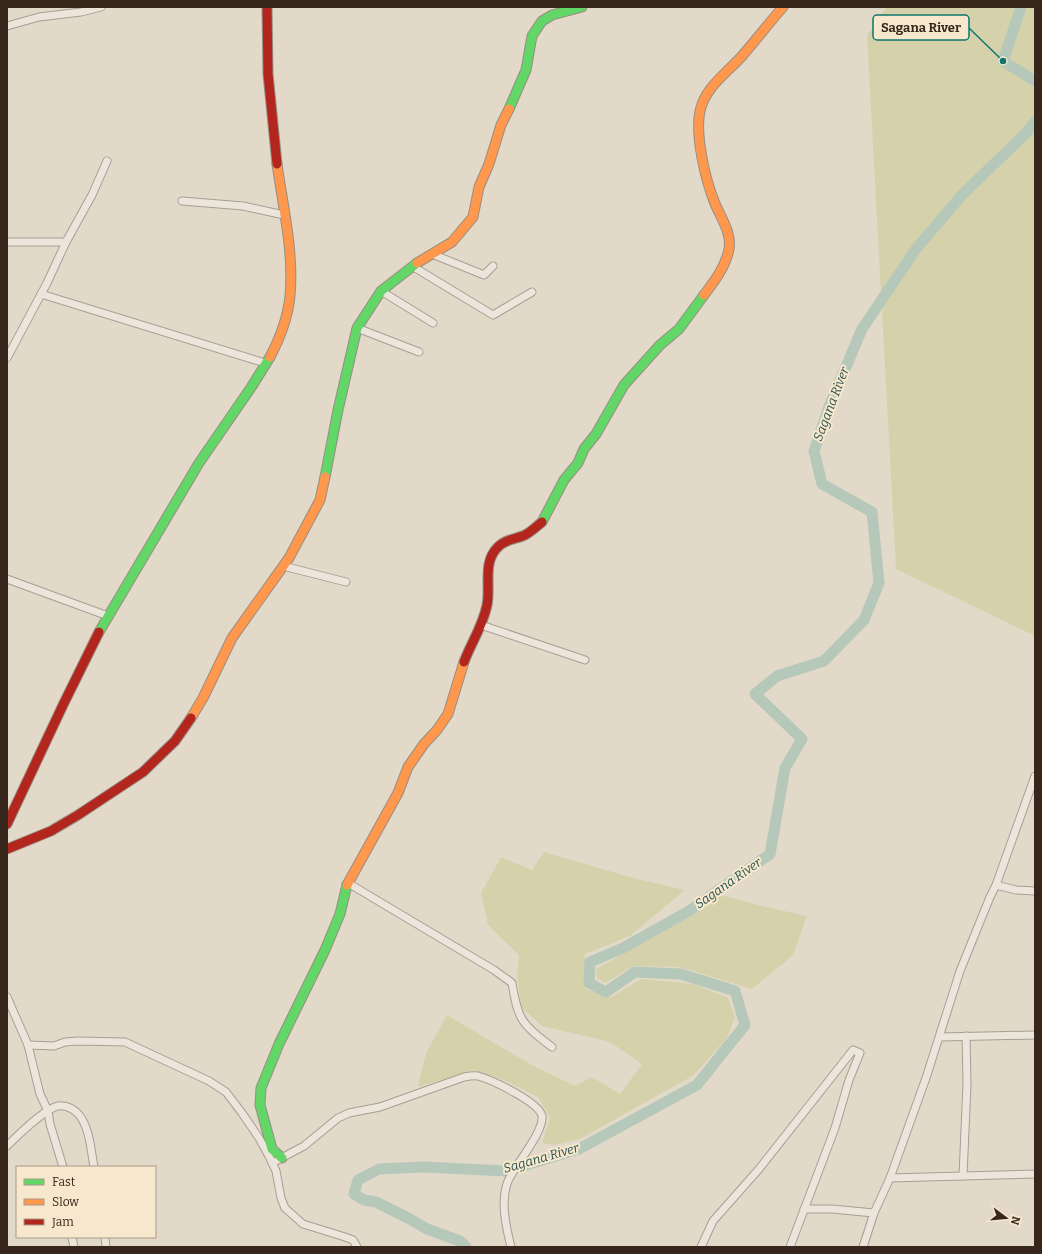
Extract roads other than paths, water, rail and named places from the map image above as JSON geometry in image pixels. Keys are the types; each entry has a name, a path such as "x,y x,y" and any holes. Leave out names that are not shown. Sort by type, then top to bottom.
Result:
{"street":[{"path":"7,26 39,17 81,12 101,7"},
{"path":"7,824 75,681 108,616 175,506 203,456 266,363 275,346 288,309 290,280 284,215 273,128 266,37 267,7"},
{"path":"7,849 52,830 78,815 143,772 162,755 187,725 205,693 232,638 283,566 304,531 320,500 338,410 357,328 381,291 412,266 452,242 473,218 479,187 501,125 526,70 532,36 542,21 552,15 582,7"},
{"path":"282,1158 272,1149 260,1104 261,1088 279,1044 340,914 348,883 398,793 408,767 448,714 466,657 481,625 487,606 489,590 488,568 492,555 498,546 514,538 525,535 542,522 564,480 578,463 584,449 596,434 624,385 660,345 679,329 715,280 727,257 729,238 724,222 714,201 702,158 699,135 700,111 708,92 723,74 741,57 783,7"},
{"path":"7,358 41,294 66,242 92,195 107,161"},
{"path":"182,201 243,206 284,215"},
{"path":"7,242 66,242"},
{"path":"432,254 484,275 494,266"},
{"path":"412,266 494,315 532,292"},
{"path":"381,291 433,323"},
{"path":"41,294 266,363"},
{"path":"357,328 419,352"},
{"path":"283,566 346,582"},
{"path":"7,580 108,616"},
{"path":"481,625 585,660"},
{"path":"863,1247 874,1213 890,1178 940,1037 960,971 996,885 1035,776"},
{"path":"348,883 494,970 512,983 519,1016 528,1029 552,1047"},
{"path":"996,885 1016,890 1035,891"},
{"path":"7,997 28,1045 40,1094 48,1111 50,1124 63,1166"},
{"path":"940,1037 1035,1034"},
{"path":"964,1176 967,1084 966,1036"},
{"path":"28,1045 54,1046 65,1042 78,1041 125,1042 209,1081 226,1092 242,1113 276,1171 281,1198 286,1208 303,1224 353,1240 357,1247"},
{"path":"701,1247 713,1221 764,1163 854,1050 860,1053 849,1080 835,1128 790,1247"},
{"path":"272,1163 304,1146 338,1118 349,1113 380,1107 471,1075 480,1076 508,1088 522,1096 540,1111 542,1116 538,1130 508,1181 505,1192 505,1213 511,1247"},
{"path":"7,1146 18,1135 48,1111 56,1106 66,1106 80,1117 85,1126 90,1143 94,1166"},
{"path":"890,1178 1035,1174"},
{"path":"804,1209 832,1209 874,1213"}],"waterway":[{"name":"Sagana River","path":"1021,7 1003,61 1035,81"},
{"name":"Sagana River","path":"466,1247 460,1241 427,1229 376,1202 364,1200 354,1194 358,1180 379,1169 424,1167 506,1171 579,1149 697,1085 745,1025 735,991 681,974 635,972 606,992 589,983 590,962 623,948 689,911 770,854 785,768 802,739 755,694 777,676 824,661 864,620 879,583 872,512 822,484 814,451 829,407 862,329 916,249 962,195 1026,133 1035,122"}],"place":[{"name":"Sagana River","path":"1003,61"}]}
